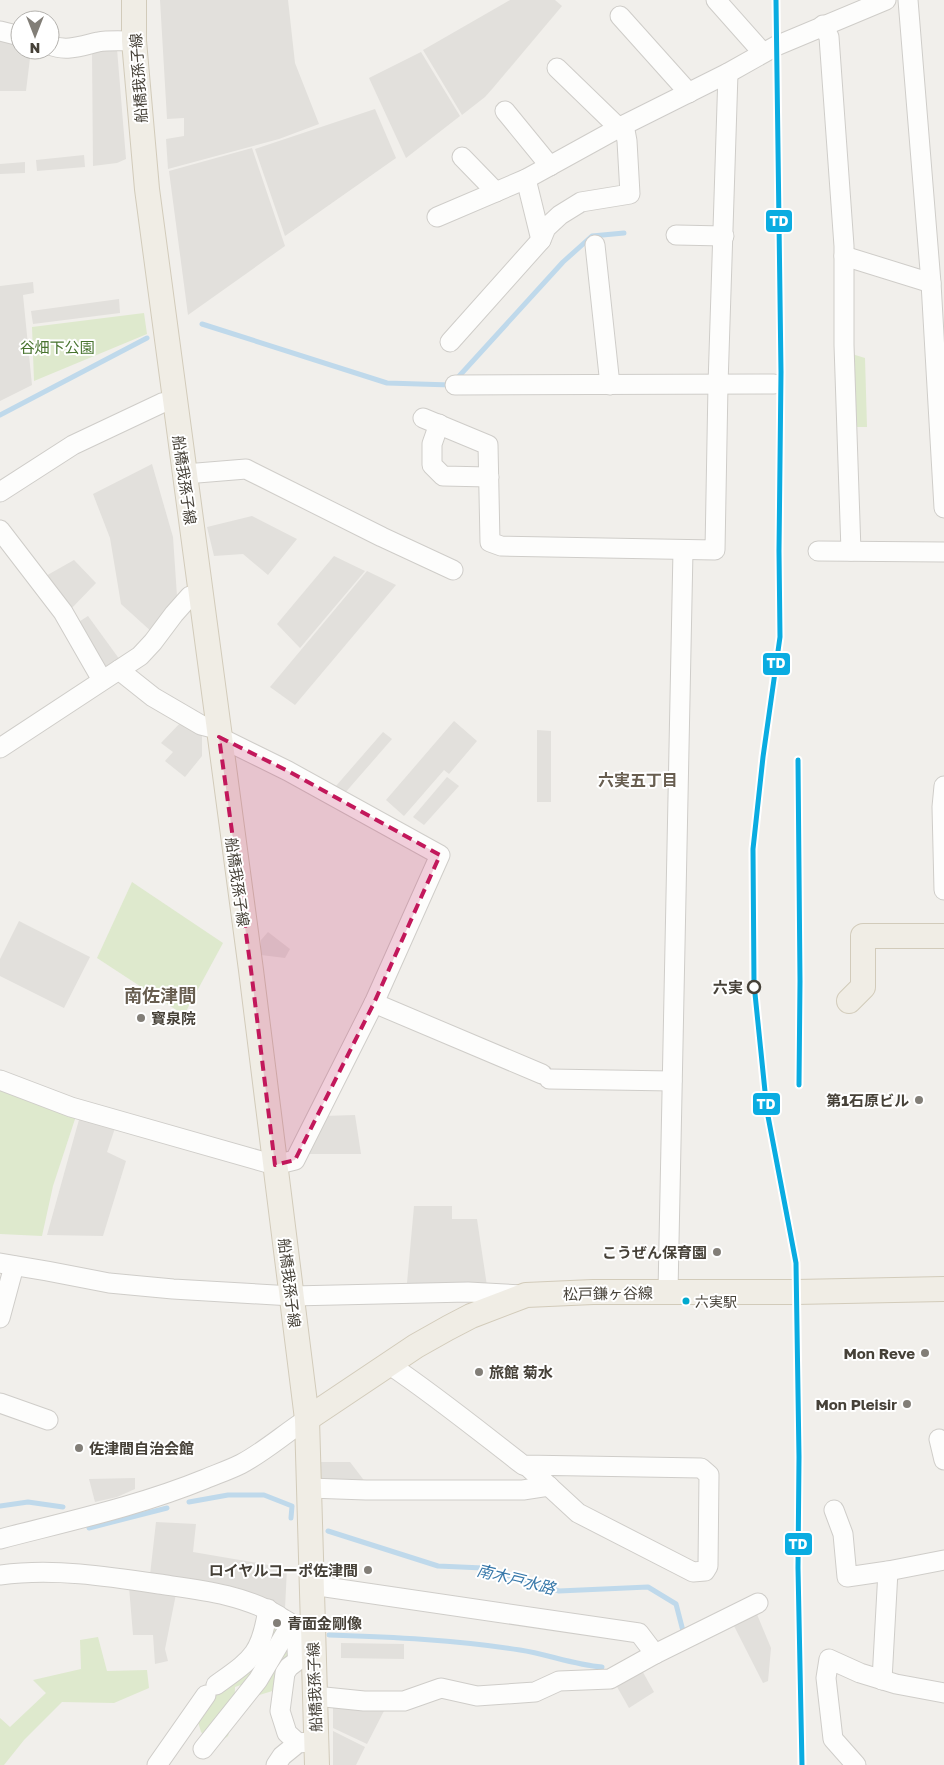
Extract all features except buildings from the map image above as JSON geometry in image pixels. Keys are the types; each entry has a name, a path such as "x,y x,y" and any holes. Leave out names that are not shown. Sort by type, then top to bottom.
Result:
{"main road":[{"name":"船橋我孫子線","path":"134,0 134,41 147,189 251,970 307,1419 315,1696 313,1756"},
{"path":"848,1001 863,987 863,936 944,936"},
{"name":"松戸鎌ヶ谷線","path":"307,1419 416,1346 471,1316 526,1295 593,1292 796,1292 944,1289"}],"street":[{"path":"716,0 763,53"},
{"path":"437,217 526,179 621,126 728,73 763,53 823,25 886,0"},
{"path":"908,0 935,285 944,508"},
{"path":"620,16 689,93"},
{"path":"823,25 829,37 844,256 844,345 851,550"},
{"path":"60,49 80,47 99,42 134,41"},
{"path":"450,342 541,240 546,228 560,215 581,202 630,194 627,141 621,126 557,68"},
{"path":"489,477 444,476 432,465 431,421 488,445 489,477 490,542 501,546 715,550 728,73"},
{"path":"505,111 550,166"},
{"path":"462,157 496,192"},
{"path":"526,179 541,240"},
{"path":"676,235 724,236"},
{"path":"595,245 610,385"},
{"path":"844,256 935,285"},
{"path":"456,385 774,384"},
{"path":"0,492 73,445 162,403 174,400"},
{"path":"184,474 246,469 453,570"},
{"path":"0,530 63,612 102,680"},
{"path":"668,1292 683,550"},
{"path":"818,550 944,552"},
{"path":"0,749 140,656 190,596 200,594"},
{"path":"0,1080 71,1107 275,1166 295,1160 374,1003 440,855 288,770 201,725 154,697 119,670"},
{"path":"944,786 942,808 944,890"},
{"path":"374,1003 546,1076 672,1081"},
{"path":"0,1318 7,1264 109,1283 173,1289 292,1296 460,1292 526,1295"},
{"path":"390,1365 524,1465 578,1513 693,1572 705,1571 708,1566 709,1475 701,1468 524,1465"},
{"path":"0,1403 48,1420"},
{"path":"0,1539 121,1507 180,1489 240,1465 259,1454 307,1419"},
{"path":"939,1439 944,1460"},
{"path":"309,1488 513,1490 549,1486"},
{"path":"834,1510 843,1534 847,1578 944,1560"},
{"path":"882,1680 888,1571"},
{"path":"0,1575 34,1573 102,1576 235,1596 268,1610 291,1624 294,1630 298,1656 297,1662 289,1667 285,1673 280,1711 287,1733 313,1756"},
{"path":"312,1585 639,1633 655,1654"},
{"path":"315,1696 364,1701 404,1701 441,1688 477,1696 535,1692 559,1680 610,1679 721,1620 758,1603"},
{"path":"157,1765 211,1690 248,1662 261,1643 268,1610"},
{"path":"203,1749 258,1680 291,1624"},
{"path":"856,1765 834,1739 826,1678 829,1659 860,1673 882,1680 944,1693"},
{"path":"276,1765 282,1756 313,1756"}],"highlighted area":[{"path":"219,737 288,771 440,855 374,1003 295,1160 275,1165 251,970"}],"green space":[{"name":"谷畑下公園","path":"144,313 147,334 34,381 32,327"},
{"path":"852,354 865,358 867,427 854,427"},
{"path":"132,882 223,943 184,1015 97,958"},
{"path":"0,1085 76,1116 53,1186 42,1236 0,1234"},
{"path":"273,1627 290,1635 292,1658 279,1689 256,1696 250,1707 246,1702 244,1684 235,1687 234,1718 228,1736 215,1746 201,1732 197,1718 211,1698 236,1681"},
{"path":"98,1637 107,1671 147,1670 149,1688 114,1703 62,1702 24,1740 4,1765 0,1765 0,1718 10,1727 46,1693 33,1680 81,1669 80,1640"}],"shaded area":[{"path":"160,0 288,0 295,63 319,124 279,139 168,169 166,139 184,136 184,118 167,119"},
{"path":"510,0 555,0 562,6 485,97 462,115 423,50"},
{"path":"0,41 10,44 10,60 30,60 26,91 0,91"},
{"path":"117,49 126,159 117,163 93,166 92,51"},
{"path":"421,52 460,116 406,158 369,78"},
{"path":"375,109 396,158 285,236 255,149"},
{"path":"252,148 285,246 188,315 169,171"},
{"path":"84,155 85,167 37,171 36,160"},
{"path":"25,162 25,173 0,174 0,164"},
{"path":"33,282 34,293 23,295 32,385 0,401 0,286"},
{"path":"119,299 120,313 33,324 31,311"},
{"path":"152,464 173,537 177,596 165,618 153,633 121,604 110,538 93,494"},
{"path":"252,516 297,539 268,575 243,554 214,556 207,527"},
{"path":"334,556 365,571 300,648 277,624"},
{"path":"74,560 96,583 69,611 44,577"},
{"path":"367,571 396,585 295,705 270,687"},
{"path":"88,616 120,660 103,669 77,623"},
{"path":"184,719 202,732 202,756 185,777 165,761 173,752 161,743"},
{"path":"454,721 477,741 449,774 444,770 404,816 386,800"},
{"path":"537,730 551,731 551,802 537,802"},
{"path":"383,732 392,739 344,794 336,786"},
{"path":"447,777 459,786 424,825 413,817"},
{"path":"19,921 90,957 64,1008 0,976 0,959"},
{"path":"268,932 290,949 285,958 261,955 261,940"},
{"path":"355,1115 361,1154 304,1154 323,1116"},
{"path":"80,1116 115,1128 107,1152 126,1161 103,1236 47,1235"},
{"path":"414,1206 452,1206 452,1219 477,1219 487,1286 407,1283"},
{"path":"320,1462 350,1462 366,1483 320,1483"},
{"path":"135,1478 135,1489 117,1497 95,1502 89,1479"},
{"path":"156,1522 196,1524 193,1552 287,1568 285,1609 238,1588 150,1575"},
{"path":"129,1587 176,1594 165,1649 168,1661 155,1664 153,1635 133,1635"},
{"path":"756,1612 771,1648 768,1681 763,1683 733,1624"},
{"path":"341,1643 404,1644 404,1659 341,1658"},
{"path":"640,1667 654,1692 629,1708 616,1685"},
{"path":"333,1705 386,1707 367,1744 333,1728"},
{"path":"333,1731 365,1747 356,1765 333,1765"}],"waterway":[{"path":"202,324 387,383 451,385 563,262 592,236 624,233"},
{"path":"0,415 147,338"},
{"name":"南木戸水路","path":"189,1502 228,1495 264,1495 292,1506 291,1518"},
{"name":"南木戸水路","path":"0,1506 28,1502 63,1507"},
{"name":"南木戸水路","path":"89,1528 167,1508"},
{"name":"南木戸水路","path":"328,1531 438,1566 483,1568 559,1591 648,1587 676,1604 683,1631"},
{"path":"329,1635 448,1641 530,1652 602,1667"}],"transit line":[{"name":"TD","path":"776,0 781,372 780,637 763,757 753,849 754,984 767,1111 796,1263 799,1457 798,1568 802,1765"},
{"name":"TD","path":"798,760 799,1085"}],"place":[{"name":"六実","path":"754,987"},
{"name":"寳泉院","path":"141,1018"},
{"name":"第1石原ビル","path":"919,1100"},
{"name":"こうぜん保育園","path":"717,1252"},
{"name":"六実駅","path":"686,1301"},
{"name":"Mon Reve","path":"925,1353"},
{"name":"旅館 菊水","path":"479,1372"},
{"name":"Mon Pleisir","path":"907,1404"},
{"name":"佐津間自治会館","path":"79,1448"},
{"name":"ロイヤルコーポ佐津間","path":"368,1570"},
{"name":"青面金剛像","path":"277,1623"}],"district":[{"name":"六実五丁目","path":"638,780"},
{"name":"南佐津間","path":"160,995"}]}
